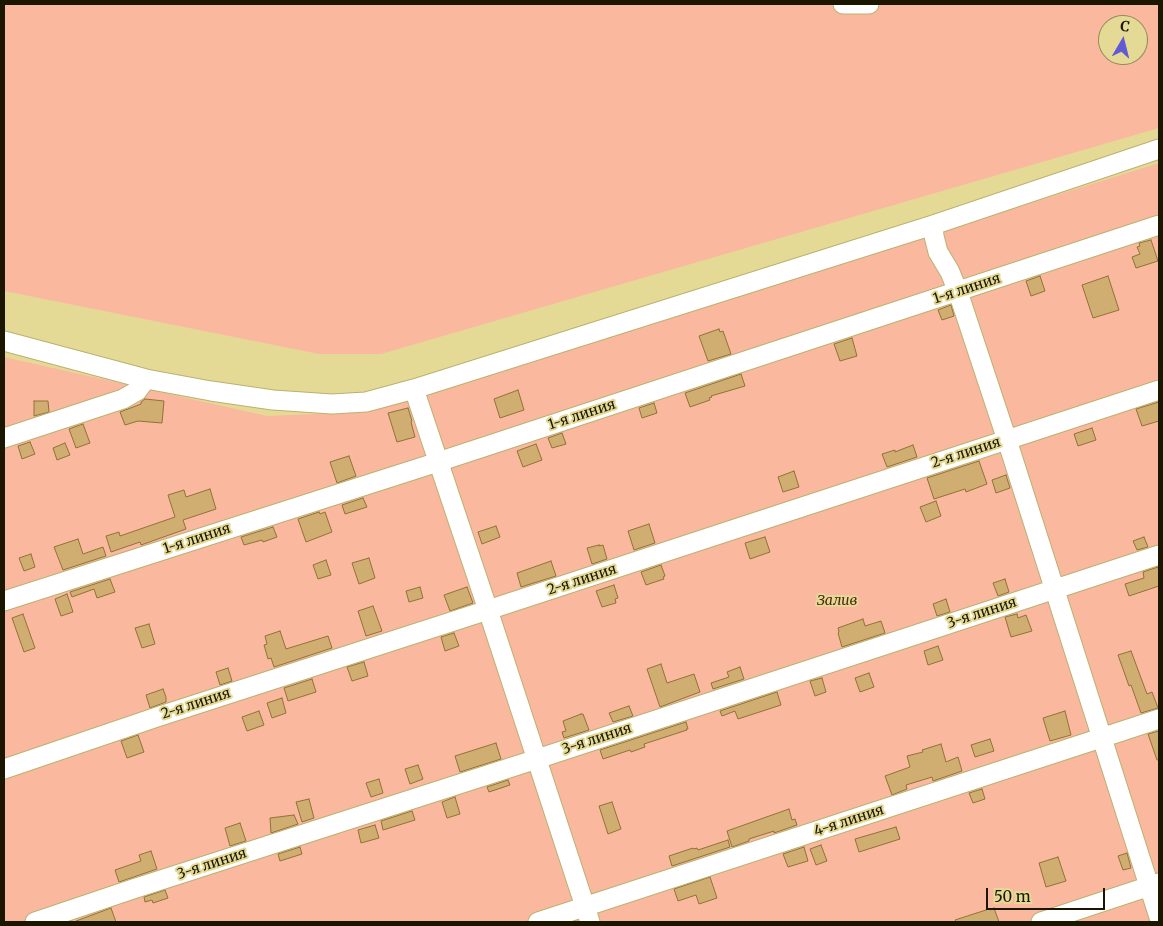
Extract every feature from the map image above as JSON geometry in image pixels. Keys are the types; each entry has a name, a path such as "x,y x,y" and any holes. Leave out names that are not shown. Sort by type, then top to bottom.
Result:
{"street":[{"path":"843,4 869,4"},
{"path":"4,341 146,378 211,391 273,400 332,404 366,402 414,389 933,225 1159,149"},
{"path":"933,225 938,252 950,272 958,292 1102,738 1154,885 1159,917"},
{"name":"1-я линия","path":"4,601 438,462 1159,225"},
{"path":"4,438 123,399 138,391 146,378"},
{"path":"414,389 588,914"},
{"name":"2-я линия","path":"4,769 166,714 1159,390"},
{"name":"3-я линия","path":"35,922 1159,555"},
{"name":"4-я линия","path":"538,922 588,914 1159,719"},
{"path":"1040,922 1154,885"}],"green space":[{"path":"4,4 1159,4 1159,128 381,354 319,354 4,291"},
{"name":"Залив","path":"1159,163 1159,922 4,922 4,357 267,416 340,413 424,393"}],"building":[{"path":"1151,240 1158,261 1136,268 1132,257 1140,254 1137,247 1140,246 1139,243"},
{"path":"1040,276 1045,291 1031,296 1026,281"},
{"path":"1108,276 1119,310 1093,318 1082,285"},
{"path":"951,305 954,316 942,320 938,310"},
{"path":"719,329 720,332 723,331 731,354 708,361 699,336"},
{"path":"852,338 857,356 840,361 834,344"},
{"path":"741,374 745,386 711,396 710,400 690,407 685,393"},
{"path":"518,390 524,410 500,418 494,399"},
{"path":"145,399 164,401 162,423 138,421 125,425 120,412 141,404"},
{"path":"34,401 48,401 49,412 34,416"},
{"path":"1159,402 1159,421 1142,426 1136,409"},
{"path":"654,403 657,413 642,418 639,408"},
{"path":"408,408 415,437 397,442 388,413"},
{"path":"83,424 90,443 76,448 69,429"},
{"path":"1092,428 1096,440 1078,446 1074,434"},
{"path":"562,433 566,444 552,448 548,438"},
{"path":"30,442 35,454 22,459 18,446"},
{"path":"65,443 70,455 57,460 53,448"},
{"path":"536,444 542,460 523,467 517,451"},
{"path":"913,445 917,457 887,467 882,454 895,450 895,452"},
{"path":"349,456 356,476 337,483 330,462"},
{"path":"979,461 987,484 966,492 965,489 934,499 927,478"},
{"path":"794,471 799,487 783,492 778,477"},
{"path":"1006,475 1010,488 996,493 992,480"},
{"path":"210,489 216,509 183,520 186,529 141,545 140,542 111,552 106,536 119,532 120,536 175,517 168,495 184,490 186,497"},
{"path":"363,498 367,507 345,514 342,505"},
{"path":"936,501 941,516 926,522 920,507"},
{"path":"319,512 320,514 325,512 332,532 306,542 298,519"},
{"path":"649,524 655,543 634,550 628,531"},
{"path":"496,526 500,537 482,544 478,532"},
{"path":"273,527 277,537 263,542 262,540 244,545 241,537"},
{"path":"765,537 770,552 750,559 745,543"},
{"path":"1144,537 1148,547 1137,550 1133,541"},
{"path":"78,539 83,554 103,547 106,556 63,570 54,547"},
{"path":"603,545 607,559 592,564 587,548"},
{"path":"31,554 35,567 24,571 19,558"},
{"path":"369,558 375,578 359,584 352,563"},
{"path":"326,560 331,575 318,579 313,565"},
{"path":"551,561 556,576 521,587 517,573"},
{"path":"661,565 665,576 663,577 664,579 646,585 641,572"},
{"path":"1158,567 1159,586 1129,596 1125,584 1144,578 1143,572"},
{"path":"110,579 115,592 97,598 94,589 72,597 70,592"},
{"path":"1005,579 1009,592 998,596 993,583"},
{"path":"614,585 618,598 615,599 616,603 602,607 596,591"},
{"path":"420,587 423,598 409,602 406,591"},
{"path":"467,587 473,603 450,611 444,595"},
{"path":"67,594 73,612 61,616 55,599"},
{"path":"946,599 950,612 937,616 933,604"},
{"path":"373,606 382,631 366,636 358,611"},
{"path":"23,614 35,648 24,652 12,618"},
{"path":"1017,614 1018,618 1026,615 1032,631 1011,637 1005,617"},
{"path":"863,619 865,626 881,621 885,633 842,647 838,628"},
{"path":"149,624 155,644 142,648 135,628"},
{"path":"280,631 286,649 328,636 332,648 274,667 271,658 268,659 264,645 267,644 265,636"},
{"path":"454,633 459,646 445,651 441,637"},
{"path":"938,646 943,660 928,665 924,651"},
{"path":"1131,651 1147,694 1152,692 1158,708 1141,713 1118,655"},
{"path":"364,662 368,676 352,681 347,667"},
{"path":"661,664 667,683 694,674 700,692 660,707 647,669"},
{"path":"740,667 744,679 713,689 711,683 729,677 727,672"},
{"path":"228,668 232,681 220,685 216,672"},
{"path":"869,673 874,687 860,692 855,678"},
{"path":"822,678 826,692 815,696 810,681"},
{"path":"312,679 316,692 288,701 284,688"},
{"path":"163,689 166,702 150,708 146,695"},
{"path":"777,692 781,705 738,719 735,711 722,716 720,711"},
{"path":"282,698 286,713 272,718 267,703"},
{"path":"629,706 633,716 613,722 609,713"},
{"path":"259,711 264,725 247,731 242,717"},
{"path":"1065,711 1071,735 1050,741 1043,718"},
{"path":"583,714 589,730 564,738 562,732 566,731 563,721"},
{"path":"686,722 687,730 644,744 645,747 631,752 630,750 603,759 600,750"},
{"path":"1159,731 1159,760 1157,760 1148,734"},
{"path":"138,735 144,752 127,758 121,741"},
{"path":"990,739 994,751 975,757 971,745"},
{"path":"496,743 501,759 460,772 455,756"},
{"path":"941,744 946,762 958,757 962,771 933,781 932,777 906,785 907,789 892,795 885,776 910,767 907,756 923,752 922,750"},
{"path":"418,765 423,779 410,784 405,769"},
{"path":"379,779 383,793 371,797 366,783"},
{"path":"508,780 510,785 489,792 487,787"},
{"path":"982,789 985,799 973,803 969,793"},
{"path":"455,797 460,814 447,818 442,802"},
{"path":"309,799 314,818 302,822 296,802"},
{"path":"612,802 621,829 608,834 599,806"},
{"path":"789,809 792,820 795,819 797,825 749,839 749,841 732,847 727,831"},
{"path":"412,811 415,820 383,830 381,821"},
{"path":"294,815 298,824 271,833 270,818"},
{"path":"240,823 246,841 230,846 225,828"},
{"path":"375,825 379,838 361,843 358,830"},
{"path":"896,827 900,839 859,852 855,839"},
{"path":"728,840 730,847 672,866 669,856 693,848 698,850"},
{"path":"821,845 827,861 816,865 810,849"},
{"path":"300,847 302,854 280,861 278,854"},
{"path":"804,847 808,861 788,867 783,854"},
{"path":"151,851 157,869 119,882 115,870 141,861 139,855"},
{"path":"1127,853 1131,868 1123,870 1118,856"},
{"path":"1058,857 1066,881 1046,887 1039,863"},
{"path":"710,877 717,898 699,904 696,895 678,901 674,889"},
{"path":"165,890 168,898 153,903 152,900 145,902 144,897"},
{"path":"111,908 116,922 76,922 76,921"},
{"path":"994,908 999,922 956,922 955,920 990,910"}]}
